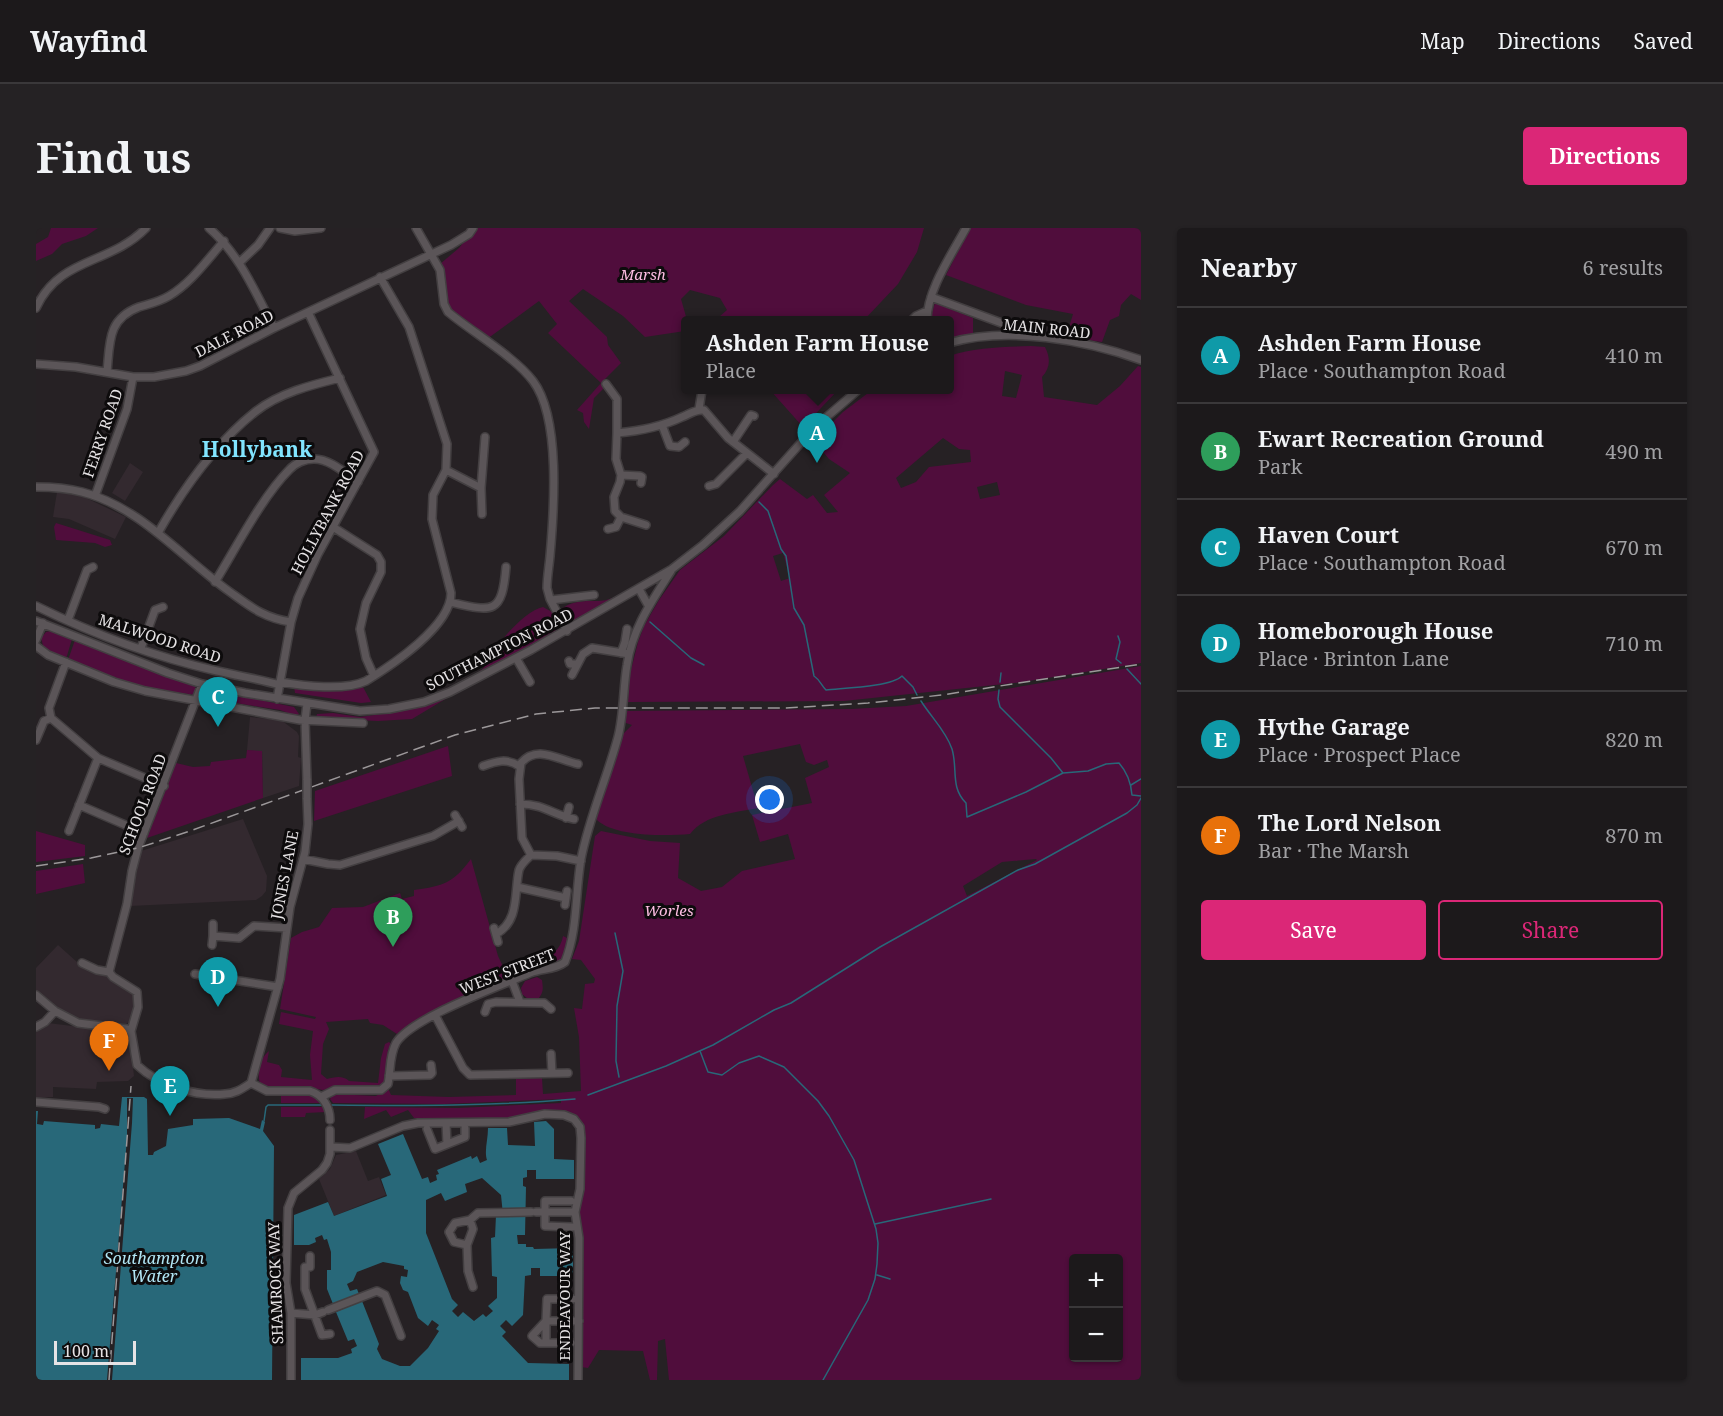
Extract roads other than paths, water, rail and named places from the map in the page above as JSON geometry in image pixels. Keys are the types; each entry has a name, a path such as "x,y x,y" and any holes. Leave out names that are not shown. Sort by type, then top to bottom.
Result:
{"street":[{"path":"36,308 42,294 53,281 67,271 116,250 138,237 146,228"},
{"path":"209,228 224,241 240,262 274,328"},
{"path":"240,262 255,249 269,230 260,228"},
{"path":"280,228 295,231 321,228"},
{"path":"417,228 441,276 444,304 448,312 525,371 547,406 553,474 547,583 551,600 567,631"},
{"name":"DALE ROAD","path":"36,364 76,367 133,377 154,377 192,369 430,254 469,234 473,228"},
{"path":"927,316 931,297 966,228"},
{"path":"107,372 113,328 121,316 162,300 177,291 224,241"},
{"path":"380,277 409,327 447,444 446,470 433,495 432,515 451,593 450,602 482,609 494,605 499,601 504,590 506,567"},
{"path":"931,297 1007,325"},
{"path":"916,316 927,311"},
{"name":"HOLLYBANK ROAD","path":"277,699 291,622 305,581 373,456 374,449 308,312"},
{"name":"MAIN ROAD","path":"954,342 984,337 1018,336 1105,348 1141,360"},
{"name":"FERRY ROAD","path":"95,496 127,409 133,377"},
{"path":"158,533 197,473 229,436 256,411 284,395 313,384 340,378"},
{"path":"606,384 617,399 616,459 621,475 614,505 615,511 621,517 643,522"},
{"path":"699,409 701,394"},
{"name":"SOUTHAMPTON ROAD","path":"36,640 40,622 137,662 202,684 277,699 360,711 406,706 450,692 567,631 672,569 720,531 754,497 816,427 853,394"},
{"path":"617,433 662,426 699,409"},
{"path":"699,409 707,413 723,434 774,474"},
{"path":"733,442 751,414"},
{"path":"662,426 670,446 679,447 685,442"},
{"path":"484,509 481,488 485,437"},
{"path":"475,447 484,448"},
{"path":"709,486 716,484 747,453"},
{"path":"215,582 268,497 294,465 311,459 320,459 358,482"},
{"path":"446,470 481,488"},
{"path":"621,475 640,476 642,477 641,483"},
{"path":"36,487 74,490 95,496 133,516 158,533 215,582 263,615 291,622"},
{"path":"608,529 616,527 621,517"},
{"path":"333,527 377,555 381,562 381,572 366,603 360,629 366,658 374,676"},
{"path":"68,620 90,568 82,562"},
{"name":"WEST STREET","path":"389,1076 392,1053 402,1035 435,1015 533,972 554,968 565,962 577,911 581,861 619,735 625,653 648,605 672,569"},
{"path":"639,589 648,605"},
{"path":"551,600 594,595"},
{"path":"141,648 155,610 151,602"},
{"name":"MALWOOD ROAD","path":"36,606 141,648 216,671 280,683 350,686 374,676 432,631 445,614 450,602"},
{"path":"155,610 163,607"},
{"path":"572,675 583,654 592,648 625,653 627,629"},
{"path":"36,646 44,653 139,689 305,720 363,723"},
{"path":"516,658 530,682"},
{"path":"66,662 49,708 51,718 98,758 164,786"},
{"path":"568,662 577,664"},
{"name":"SCHOOL ROAD","path":"109,972 127,904 135,857 202,684"},
{"name":"JONES LANE","path":"251,1083 278,987 290,906 307,842 305,720 307,704"},
{"path":"36,740 42,724 51,718"},
{"path":"531,855 522,838 519,766 524,759 544,753 578,764"},
{"path":"69,831 98,758"},
{"path":"483,766 509,760 519,766"},
{"path":"520,804 540,806 570,819 569,807"},
{"path":"79,805 144,833"},
{"path":"303,859 340,865 422,840 459,821"},
{"path":"531,855 557,856 581,861"},
{"path":"496,935 507,927 511,919 519,870 531,855"},
{"path":"517,887 566,898"},
{"path":"212,945 213,924"},
{"path":"213,936 239,938 254,926 287,928"},
{"path":"82,963 97,970 109,972 137,992 138,1007 131,1031 137,1065 148,1074 175,1087 224,1095 242,1089 251,1083 267,1091 310,1091 321,1097 328,1107 330,1120"},
{"path":"520,1002 511,975 537,964"},
{"path":"195,974 278,987"},
{"path":"39,997 55,1011 78,1023 131,1031"},
{"path":"485,1012 488,1004 491,1003 544,1003 551,1009"},
{"path":"36,1027 45,1022 55,1011"},
{"path":"435,1015 463,1068 470,1075 568,1073"},
{"path":"551,1054 552,1073"},
{"path":"321,1097 335,1090 381,1090 388,1084 389,1076 430,1075 431,1065"},
{"path":"36,1102 105,1109"},
{"name":"ENDEAVOUR WAY","path":"330,1147 350,1148 411,1124 509,1122 545,1114 570,1117 579,1127 581,1138 580,1189 575,1212 579,1238 578,1380"},
{"path":"446,1122 447,1144"},
{"path":"427,1129 435,1149 465,1137 465,1128"},
{"name":"SHAMROCK WAY","path":"291,1380 291,1313 286,1283 288,1208 294,1193 322,1170 327,1163 330,1130"},
{"name":"ENDEAVOUR WAY","path":"537,1212 544,1202 571,1201"},
{"path":"467,1245 454,1242 450,1235 449,1229 459,1220 470,1220 478,1214 537,1212"},
{"name":"ENDEAVOUR WAY","path":"537,1212 575,1212"},
{"name":"ENDEAVOUR WAY","path":"537,1212 545,1226 572,1227"},
{"path":"470,1220 473,1229 467,1245 468,1271 473,1287"},
{"path":"310,1256 310,1267 305,1267 305,1289 322,1313 322,1335 330,1334"},
{"path":"291,1313 322,1313 377,1291 382,1292 401,1336"},
{"path":"546,1343 547,1299 573,1299"},
{"path":"571,1343 540,1343 532,1336 546,1322 579,1321"}],"water":[{"name":"Southampton Water","path":"122,1097 147,1099 148,1155 153,1155 154,1152 166,1146 168,1129 193,1125 193,1119 229,1118 260,1129 262,1120 265,1122 263,1131 274,1146 272,1380 36,1380 36,1111 38,1111 37,1124 43,1125 44,1121 95,1125 95,1129 100,1128 101,1124 119,1126"},
{"path":"546,1121 554,1129 554,1159 574,1160 574,1179 536,1179 536,1170 527,1170 527,1177 523,1178 523,1186 526,1187 525,1235 517,1235 518,1244 526,1244 526,1247 534,1249 573,1248 573,1276 540,1276 540,1268 531,1268 531,1275 525,1276 523,1315 512,1326 506,1320 500,1326 506,1332 502,1336 528,1363 569,1364 569,1380 301,1380 301,1358 338,1358 352,1353 351,1349 357,1346 354,1339 348,1341 336,1312 345,1308 342,1301 333,1304 327,1289 327,1270 331,1270 331,1252 327,1239 324,1240 322,1235 315,1238 316,1242 309,1245 294,1245 294,1215 328,1202 334,1216 387,1196 381,1179 391,1175 378,1144 403,1134 422,1179 428,1177 430,1183 437,1180 436,1175 439,1174 437,1170 471,1156 472,1159 477,1156 480,1163 487,1160 488,1128 507,1128 508,1145 535,1146 534,1122","holes":["482,1178 501,1195 503,1215 496,1215 495,1237 491,1238 492,1276 497,1277 497,1298 488,1306 493,1311 486,1317 483,1314 474,1321 463,1312 458,1317 452,1311 458,1305 452,1299 426,1233 426,1200 441,1193 445,1201 467,1192 465,1184","383,1262 404,1266 404,1269 408,1270 407,1277 401,1276 400,1283 403,1290 408,1292 418,1318 428,1326 432,1320 439,1325 436,1329 439,1331 428,1348 410,1366 400,1366 382,1359 377,1349 379,1344 362,1301 352,1305 349,1298 359,1294 357,1289 350,1291 347,1284 353,1281 357,1272"]}],"waterway":[{"path":"759,502 768,511 781,549 786,556 794,608 804,625 814,676 826,690 878,685 902,676 913,687 917,695"},
{"path":"650,622 691,658 704,665"},
{"path":"1118,636 1120,642 1116,659 1121,663"},
{"path":"1127,669 1141,684"},
{"path":"1000,682 1001,673"},
{"path":"999,690 1000,707 1063,773"},
{"path":"921,701 942,730 952,749 956,784 966,803 967,817 1026,792 1063,773 1088,771 1106,764 1119,763 1128,778 1132,795 1141,796"},
{"path":"1131,785 1141,779"},
{"path":"588,1095 666,1066 713,1045 774,1010 791,1003 880,947 1018,870 1035,864 1127,813 1137,805 1141,798"},
{"path":"615,933 623,971 617,1006 616,1061 619,1077"},
{"path":"700,1051 708,1072 722,1075 739,1063 759,1056 784,1067 818,1101 854,1160 876,1229 878,1243 875,1279 868,1300 823,1380"},
{"path":"332,1105 454,1105 575,1099"},
{"path":"264,1121 268,1105 322,1105"},
{"path":"875,1224 991,1199"},
{"path":"877,1275 890,1279"}],"railway":[{"path":"36,866 138,848 455,735 536,714 595,708 786,708 868,703 942,695 1141,664"},
{"path":"109,1380 131,1086"}],"place":[{"name":"Ashden Farm House","path":"817,463"},
{"name":"Haven Court","path":"218,727"},
{"name":"Ewart Recreation Ground","path":"393,947"},
{"name":"Homeborough House","path":"218,1007"},
{"name":"The Lord Nelson","path":"109,1071"},
{"name":"Hythe Garage","path":"170,1116"}],"district":[{"name":"Hollybank","path":"257,449"}],"park label":[{"name":"Marsh","path":"643,274"},
{"name":"Worles","path":"669,910"}]}
